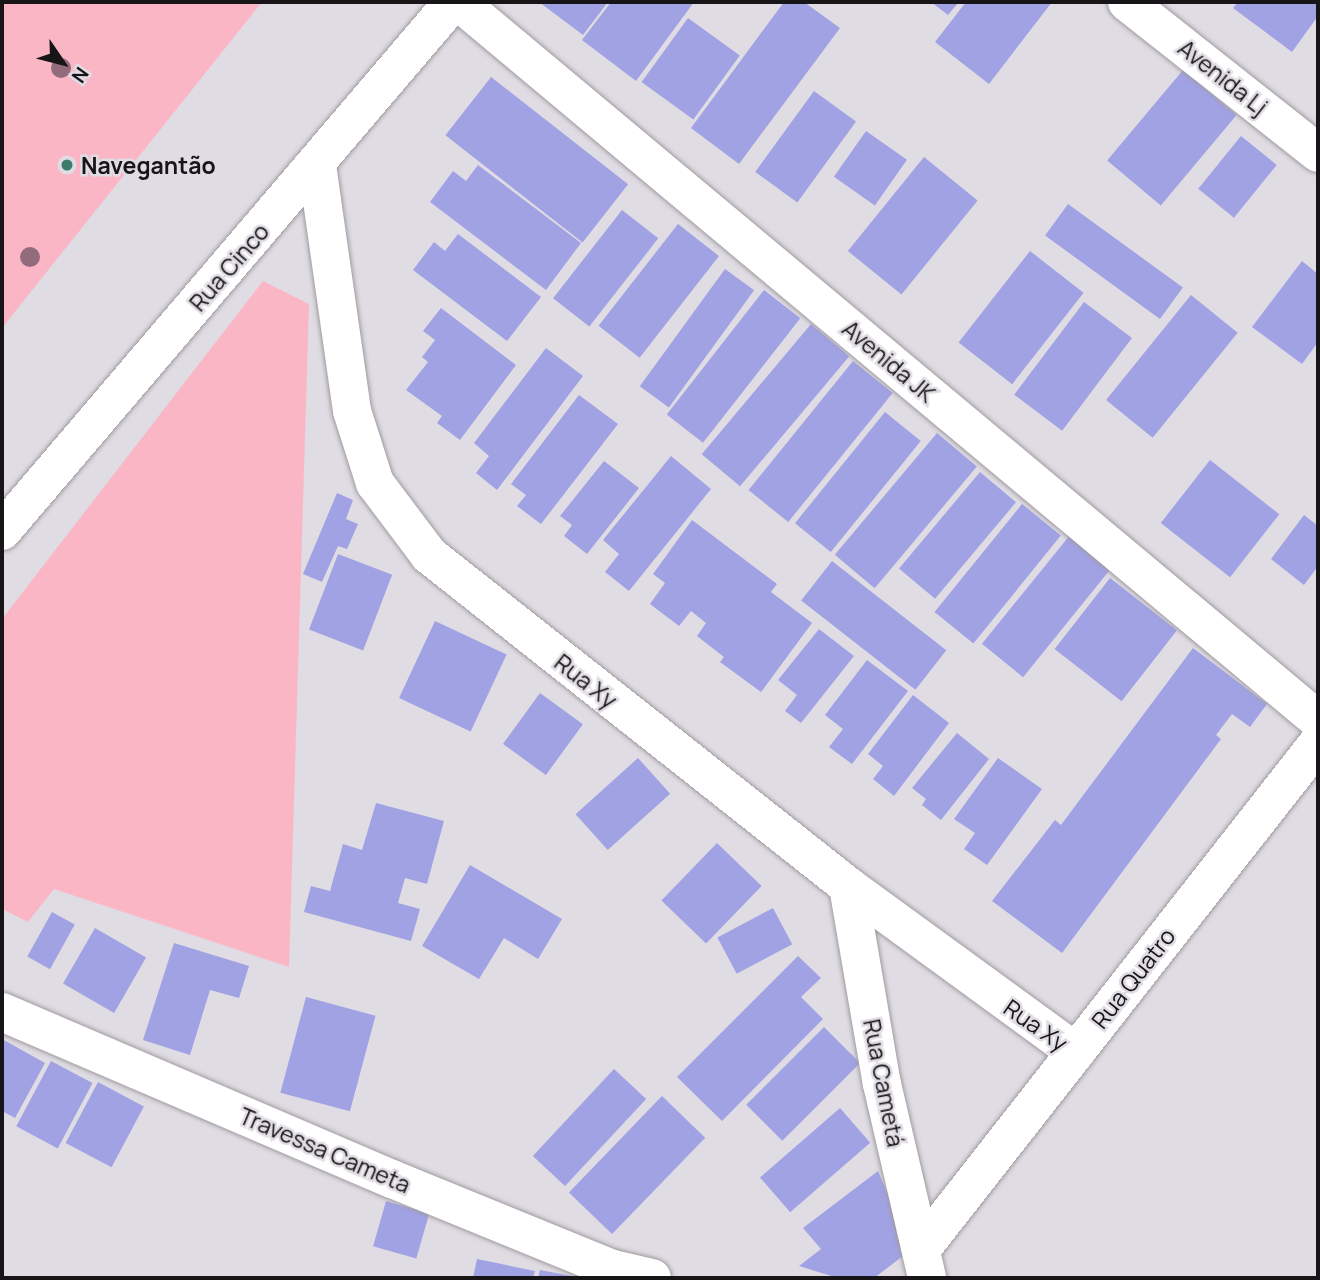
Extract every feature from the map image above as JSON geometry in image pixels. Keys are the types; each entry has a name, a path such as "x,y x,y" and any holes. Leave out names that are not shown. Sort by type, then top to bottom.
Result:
{"street":[{"name":"Rua Cinco","path":"2,531 317,165 453,2"},
{"name":"Avenida JK","path":"459,2 1318,720"},
{"name":"Avenida Lj","path":"1128,2 1318,153"},
{"name":"Rua Xy","path":"317,165 352,411 375,482 429,555 848,886 1076,1052"},
{"name":"Rua Quatro","path":"925,1263 1076,1052 1318,743"},
{"name":"Rua Cametá","path":"848,886 882,1084 925,1263"},
{"name":"Travessa Cameta","path":"2,1012 404,1184 613,1269 652,1278"}],"shaded area":[{"name":"Navegantão","path":"2,2 262,2 2,328"},
{"path":"263,281 309,304 289,967 54,889 28,922 2,909 2,619"}],"building":[{"path":"539,2 608,2 583,35"},
{"path":"611,2 694,2 636,81 582,40"},
{"path":"784,2 804,2 840,28 739,164 691,128"},
{"path":"931,2 959,2 948,15"},
{"path":"966,2 1052,2 989,84 935,42"},
{"path":"1238,2 1318,2 1318,16 1292,52 1233,8"},
{"path":"688,18 740,56 693,120 642,82"},
{"path":"1183,70 1237,115 1161,205 1107,160"},
{"path":"491,77 628,184 583,242 445,135"},
{"path":"814,91 856,122 797,202 755,172"},
{"path":"866,131 907,160 875,206 834,177"},
{"path":"1241,136 1277,165 1234,218 1198,189"},
{"path":"924,157 978,200 901,294 848,251"},
{"path":"478,165 581,243 546,290 430,202 453,171 466,181"},
{"path":"1068,204 1183,287 1160,319 1045,236"},
{"path":"622,210 658,238 589,327 553,298"},
{"path":"678,224 719,256 640,358 599,326"},
{"path":"458,234 541,297 507,341 413,270 434,242 445,251"},
{"path":"1030,251 1084,293 1012,384 959,342"},
{"path":"1302,261 1318,274 1318,342 1302,364 1252,327"},
{"path":"725,269 754,290 669,407 640,386"},
{"path":"764,290 800,318 703,443 667,415"},
{"path":"1191,295 1238,333 1153,438 1106,400"},
{"path":"1084,302 1132,338 1062,431 1014,395"},
{"path":"441,308 516,365 460,440 437,423 442,416 406,390 428,362 422,357 435,340 423,331"},
{"path":"811,324 849,356 740,486 702,454"},
{"path":"546,348 583,376 497,490 476,473 489,456 474,443"},
{"path":"853,361 893,393 788,522 749,490"},
{"path":"579,395 618,424 541,524 517,506 526,495 511,484"},
{"path":"885,412 921,441 831,552 795,523"},
{"path":"937,433 977,466 875,588 835,555"},
{"path":"671,456 711,489 629,591 605,572 619,554 603,540"},
{"path":"1210,460 1279,514 1230,577 1161,523"},
{"path":"604,461 639,488 587,554 564,536 572,525 560,516"},
{"path":"980,472 1016,502 935,599 899,569"},
{"path":"337,493 353,500 346,519 358,524 347,549 338,546 322,582 303,574"},
{"path":"1022,504 1061,535 973,643 935,612"},
{"path":"1304,515 1318,526 1318,566 1304,585 1271,559"},
{"path":"692,520 777,584 771,592 812,623 761,692 720,662 724,657 697,636 706,623 691,611 679,626 650,604 665,583 653,574"},
{"path":"1070,535 1111,568 1023,677 982,644"},
{"path":"338,554 392,575 363,650 309,630"},
{"path":"832,561 946,650 915,690 801,600"},
{"path":"1110,578 1177,630 1122,701 1055,649"},
{"path":"435,621 507,654 471,731 399,698"},
{"path":"819,629 854,656 801,723 785,711 797,695 778,680"},
{"path":"1193,648 1267,704 1250,727 1232,714 1216,735 1221,739 1062,953 992,901 1055,820 1061,825"},
{"path":"867,660 908,691 852,764 829,747 843,729 825,715"},
{"path":"540,693 583,724 546,775 503,744"},
{"path":"913,695 949,723 894,796 873,779 883,766 868,754"},
{"path":"957,733 989,759 941,820 922,805 926,799 912,788"},
{"path":"638,758 670,794 608,850 576,814"},
{"path":"998,758 1042,789 987,865 964,849 975,833 954,819"},
{"path":"376,803 444,821 427,884 405,878 398,903 420,909 411,941 304,912 311,886 330,891 343,844 362,850"},
{"path":"717,843 762,886 706,944 661,901"},
{"path":"470,865 562,919 538,959 504,938 479,979 422,946"},
{"path":"773,908 792,944 737,974 717,938"},
{"path":"52,912 75,925 50,969 27,957"},
{"path":"95,928 146,958 114,1013 63,983"},
{"path":"174,943 249,966 239,998 210,990 190,1055 143,1040"},
{"path":"798,956 821,978 801,997 823,1019 722,1121 677,1077"},
{"path":"306,997 376,1016 350,1111 280,1093"},
{"path":"824,1027 860,1063 782,1141 746,1105"},
{"path":"2,1039 45,1063 15,1118 2,1111"},
{"path":"51,1061 92,1083 58,1148 16,1126"},
{"path":"614,1069 646,1099 565,1186 533,1156"},
{"path":"98,1082 144,1106 112,1167 66,1143"},
{"path":"662,1096 705,1138 612,1234 569,1192"},
{"path":"840,1108 870,1143 790,1212 760,1178"},
{"path":"878,1171 911,1250 874,1278 838,1278 799,1266 821,1249 803,1228"},
{"path":"386,1201 429,1213 416,1259 373,1246"},
{"path":"477,1259 535,1271 533,1278 473,1278"},
{"path":"540,1270 577,1277 538,1278"}],"place":[{"name":"Navegantão","path":"67,165"}]}
